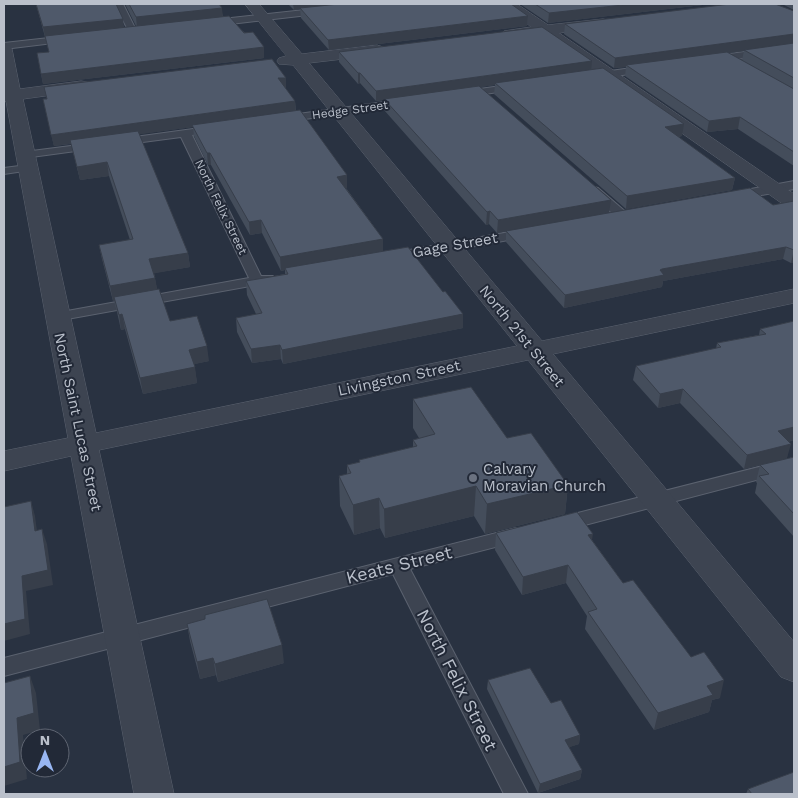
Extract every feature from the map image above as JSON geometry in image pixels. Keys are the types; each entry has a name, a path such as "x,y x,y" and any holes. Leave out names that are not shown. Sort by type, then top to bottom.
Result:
{"street":[{"path":"508,4 794,202"},
{"name":"North 21st Street","path":"258,11 533,350 794,667"},
{"path":"497,36 613,22"},
{"name":"North Saint Lucas Street","path":"4,48 8,95 18,165 56,317 154,794"},
{"path":"269,63 388,49"},
{"path":"8,95 101,84"},
{"name":"Livingston Street","path":"4,462 794,296"}],"lane":[{"path":"119,4 133,32"},
{"path":"199,25 258,11 329,10"},
{"path":"4,48 78,38"},
{"path":"708,60 794,48"},
{"path":"727,58 744,67"},
{"path":"590,77 659,67"},
{"path":"454,96 521,86"},
{"path":"482,92 497,105"},
{"name":"Hedge Street","path":"272,121 416,101"},
{"path":"18,165 185,133 224,128"},
{"name":"North Felix Street","path":"185,133 258,281"},
{"path":"586,183 627,215"},
{"path":"717,199 794,185"},
{"path":"603,219 627,215"},
{"name":"Gage Street","path":"382,258 536,231"},
{"path":"56,317 277,278"},
{"name":"Keats Street","path":"4,667 794,464"},
{"name":"North Felix Street","path":"398,565 516,794"}],"building":[{"path":"36,4 116,4 123,19 43,27"},
{"path":"129,4 219,4 222,8 136,17"},
{"path":"339,4 511,4 528,16 328,40 300,8"},
{"path":"535,4 632,4 549,13"},
{"path":"730,4 775,4 794,11 794,34 615,58 565,24"},
{"path":"229,16 244,33 253,32 264,47 41,74 37,53 49,52 45,36"},
{"path":"542,27 592,61 376,91 339,52"},
{"path":"794,43 794,78 744,50"},
{"path":"727,52 794,89 794,152 740,117 709,121 626,65"},
{"path":"272,59 286,78 278,78 295,101 51,135 43,99 47,99 44,87"},
{"path":"603,68 684,124 665,127 735,178 627,196 495,83"},
{"path":"479,86 611,200 498,220 490,211 487,212 384,99"},
{"path":"300,110 347,175 337,177 383,239 280,257 261,220 249,222 192,125"},
{"path":"138,131 188,253 149,259 155,278 110,286 99,245 133,239 107,162 77,167 70,140"},
{"path":"750,188 773,205 794,201 794,250 786,247 662,269 660,270 664,275 565,295 506,231"},
{"path":"408,247 463,314 282,350 280,345 251,349 236,318 262,313 246,281 288,274 285,268"},
{"path":"159,289 170,321 197,316 207,346 189,350 195,367 140,378 122,314 119,315 114,297"},
{"path":"794,321 794,427 778,431 791,444 747,455 683,389 660,394 636,366 721,347 717,343 766,334 760,329"},
{"path":"471,387 507,438 531,433 568,485 487,504 476,486 384,509 379,498 353,505 339,476 351,473 347,465 360,462 359,460 417,446 413,440 435,434 413,399"},
{"path":"794,457 794,514 759,476 769,474 760,465"},
{"path":"31,501 35,531 42,529 48,570 22,576 25,619 4,624 4,507"},
{"path":"577,512 593,534 588,535 623,583 633,580 691,657 704,652 724,680 707,686 713,695 658,713 588,612 597,609 568,565 523,577 496,533"},
{"path":"267,599 282,645 215,664 213,658 197,662 187,624 205,619 205,615"},
{"path":"530,668 551,703 561,700 580,735 565,740 582,770 540,784 488,680"},
{"path":"30,676 34,713 17,718 20,762 4,767 4,683"},
{"path":"794,772 794,794 752,794 748,789"}],"place":[{"name":"Calvary Moravian Church","path":"473,478"}]}
